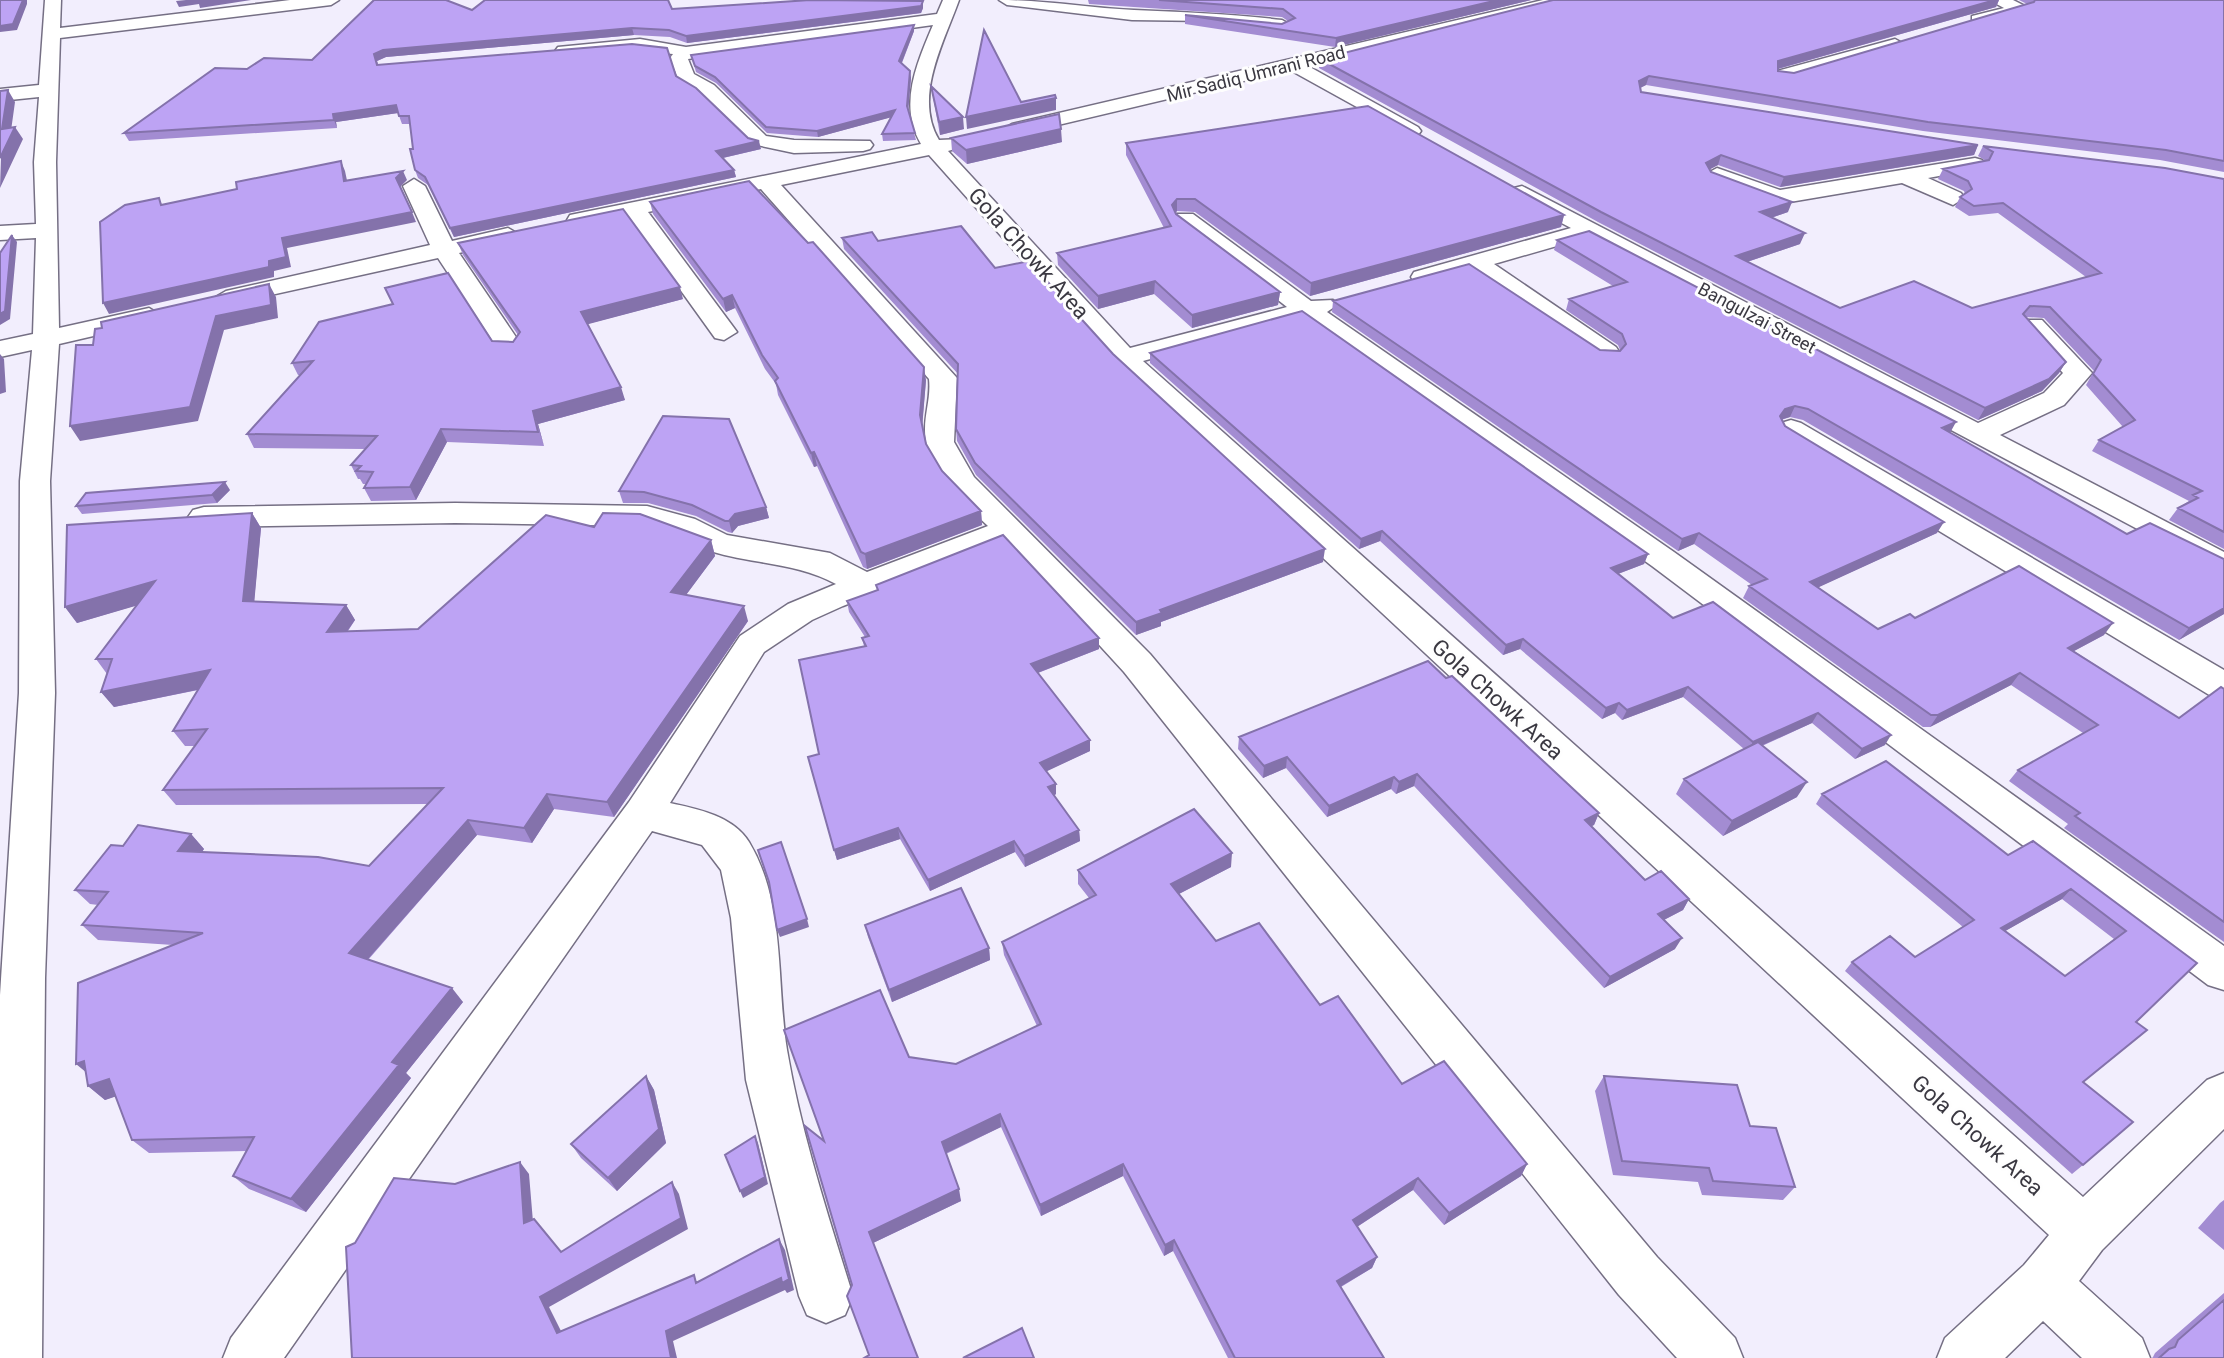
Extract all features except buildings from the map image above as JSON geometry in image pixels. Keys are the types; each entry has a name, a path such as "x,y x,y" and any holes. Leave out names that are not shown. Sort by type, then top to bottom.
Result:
{"street":[{"path":"14,1358 10,1178 12,982 48,530 35,481 46,339 48,230 45,162 52,17 331,0"},
{"path":"1007,0 1132,15 1209,16 1288,28 1229,0"},
{"name":"Mir Sadiq Umrani Road","path":"940,146 1564,0"},
{"path":"1958,26 2021,8 1997,0"},
{"path":"552,52 634,43 670,45 685,52 948,9 920,102 921,125 940,146"},
{"path":"1314,38 1358,49"},
{"path":"1784,75 1907,40"},
{"path":"685,52 679,58 686,77 706,83 739,124 762,142 940,146"},
{"path":"1294,65 1430,142"},
{"path":"0,95 48,90"},
{"path":"560,224 940,146"},
{"name":"Gola Chowk Area","path":"940,146 1124,358 2084,1232"},
{"path":"1717,174 1778,197 1901,174 1975,152"},
{"path":"1901,174 1953,198"},
{"name":"Bangulzai Street","path":"1496,179 2224,565"},
{"path":"766,181 943,378 947,401 938,430 944,456 971,494 1010,529 1137,663 1638,1276 1715,1358"},
{"path":"414,186 444,249 509,346"},
{"path":"633,208 724,332"},
{"path":"1185,219 1307,310 1663,559 2224,971"},
{"path":"0,233 48,230"},
{"path":"199,304 531,230"},
{"path":"1398,284 1589,230"},
{"path":"1474,262 1607,353"},
{"path":"1124,358 1353,297"},
{"path":"0,349 168,311"},
{"path":"1978,434 2054,399 2078,373 2033,325"},
{"path":"1791,429 2224,687"},
{"path":"174,519 455,513 647,516 684,526 718,543 777,556 818,560 863,584"},
{"path":"251,1358 643,813 752,644 800,612 863,584 1010,529"},
{"path":"643,813 696,824 717,833 734,851 746,877 764,1050 826,1296"},
{"path":"1965,1358 2043,1284 2084,1232 2224,1096"},
{"path":"2043,1284 2122,1358"}]}
